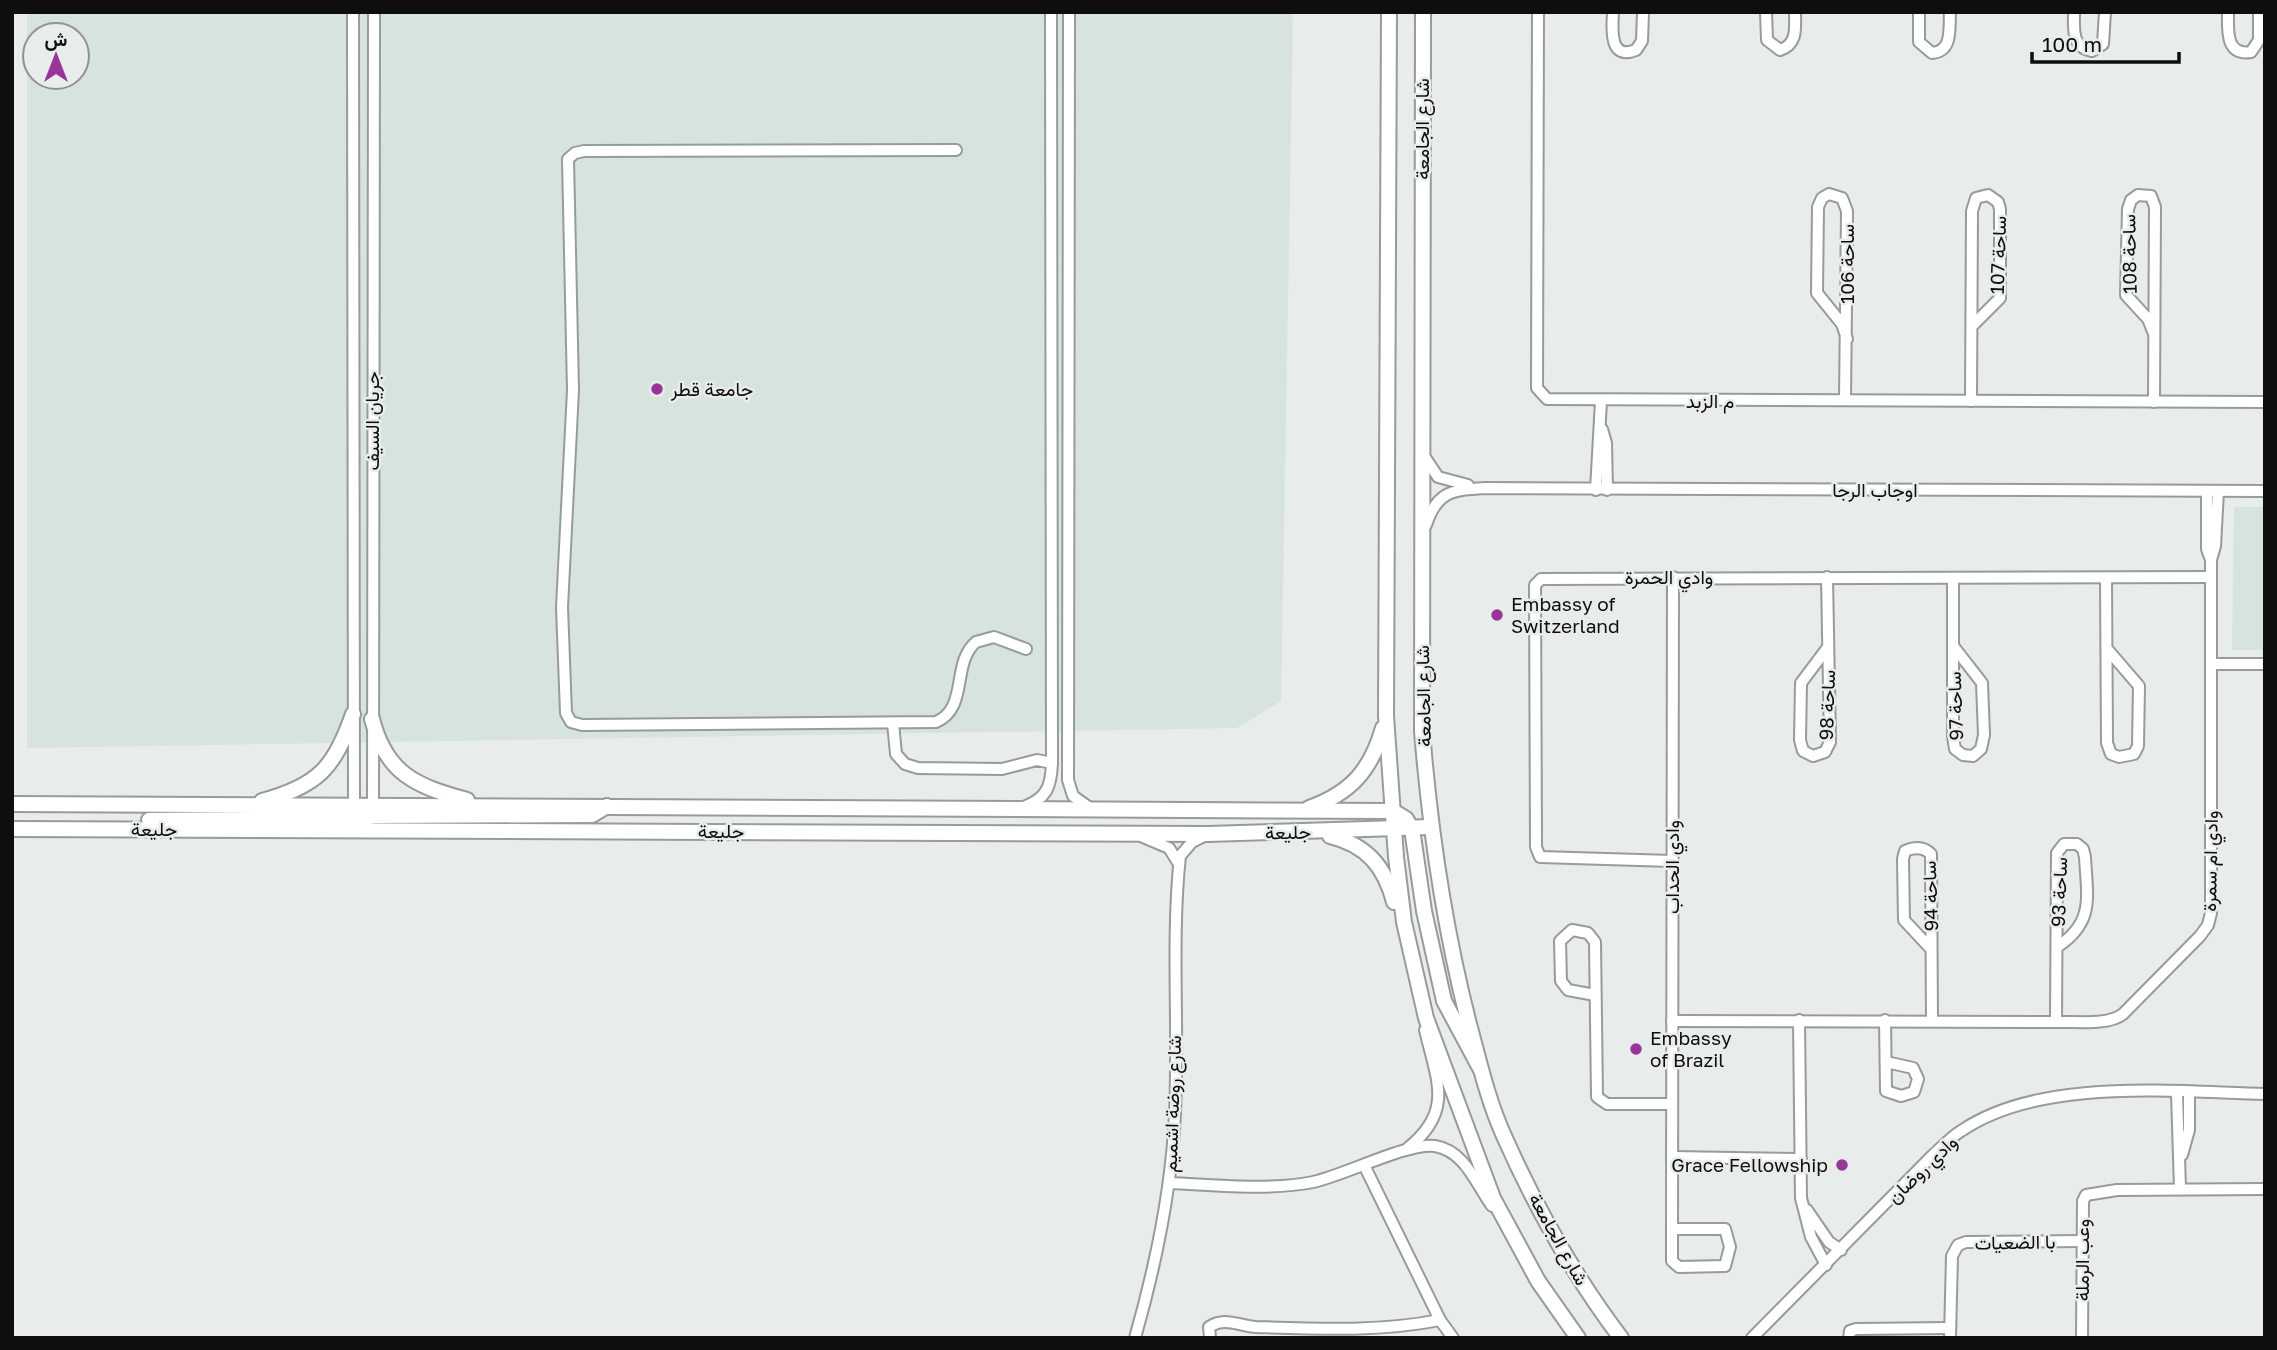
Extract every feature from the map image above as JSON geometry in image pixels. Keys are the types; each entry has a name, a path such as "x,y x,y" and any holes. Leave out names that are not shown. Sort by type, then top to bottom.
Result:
{"main road":[{"name":"شارع الجامعة","path":"1389,12 1386,716 1404,922 1420,997 1493,1198 1538,1281 1578,1338"},
{"name":"شارع الجامعة","path":"1423,12 1422,731 1430,827 1441,902 1481,1070 1503,1135 1565,1255 1621,1338"},
{"path":"246,805 291,791 327,769 340,750 353,713"},
{"path":"1301,811 1342,793 1365,773 1376,752 1386,716"},
{"path":"372,719 377,738 397,770 432,789 485,805"},
{"name":"جليعة","path":"12,804 246,805 354,817"},
{"name":"جليعة","path":"373,817 485,805 1393,811"},
{"path":"354,817 592,815 608,805"},
{"path":"1393,811 1406,819 1412,830 1424,911 1444,1001 1481,1070"},
{"name":"جليعة","path":"12,829 354,817 1130,834 1412,830 1430,827"},
{"path":"1308,832 1343,839 1375,859 1385,874 1398,914 1404,922"}],"street":[{"name":"جريان السيف","path":"354,12 354,817"},
{"name":"جريان السيف","path":"373,817 374,12"},
{"path":"1021,809 1046,795 1050,786 1052,763 1051,12"},
{"path":"1069,12 1070,792 1093,809"},
{"name":"م الزبد","path":"1538,12 1537,388 1547,399 2265,402"},
{"path":"1613,12 1612,41 1617,48 1627,52 1636,50 1642,41 1643,12"},
{"path":"1766,12 1767,40 1780,50 1791,44 1794,38 1795,12"},
{"path":"1919,12 1919,42 1932,53 1942,50 1949,41 1950,12"},
{"path":"2074,12 2075,40 2081,48 2092,51 2103,44 2105,12"},
{"path":"2228,12 2230,43 2239,52 2247,53 2259,40 2259,12"},
{"path":"354,44 366,40 373,45"},
{"path":"956,150 584,151 571,156 566,164 573,390 563,560 561,654 569,720 575,724 594,725 936,722 946,716 954,706 967,651 976,642 995,637 1026,649"},
{"name":"ساحة 106","path":"1845,400 1847,339 1846,206 1838,195 1829,194 1822,198 1818,207 1816,289 1842,324 1847,339"},
{"name":"ساحة 107","path":"1971,401 1972,211 1976,198 1988,195 1996,199 2000,209 2001,289 1995,305 1973,325"},
{"name":"ساحة 108","path":"2154,334 2148,319 2126,295 2128,209 2130,200 2138,195 2151,197 2155,207 2154,402"},
{"path":"1601,401 1602,426 1597,445 1602,490"},
{"name":"اوجاب الرجا","path":"1421,428 1424,458 1438,477 1485,488"},
{"name":"اوجاب الرجا","path":"1422,547 1429,515 1440,498 1462,489 2265,491"},
{"name":"وادي ام سمرة","path":"1672,1021 2056,1022 2118,1018 2208,925 2211,913 2211,560 2207,548 2212,491"},
{"name":"وادي الحمرة","path":"1672,861 1540,857 1536,847 1535,585 1550,576 2211,577"},
{"name":"وادي الحداب","path":"1672,577 1672,1229 1675,1265 1725,1266 1730,1247 1725,1229 1672,1229"},
{"name":"ساحة 98","path":"1827,578 1830,742 1825,752 1813,756 1803,751 1800,740 1801,683 1828,647"},
{"name":"ساحة 97","path":"1953,578 1955,749 1963,755 1973,757 1981,750 1984,735 1982,683 1954,647"},
{"path":"2106,578 2107,743 2112,754 2125,757 2134,754 2138,746 2139,686 2108,650"},
{"path":"2211,664 2265,664"},
{"path":"893,723 896,754 912,767 1002,769 1037,760 1052,763"},
{"path":"1052,745 1060,749 1069,746"},
{"path":"1130,834 1169,848 1179,866"},
{"path":"1179,866 1185,849 1208,834"},
{"name":"ساحة 93","path":"2056,1022 2057,852 2064,844 2077,844 2085,857 2087,909 2083,923 2070,938 2057,947"},
{"name":"ساحة 94","path":"1931,949 1904,920 1903,859 1905,851 1912,848 1923,848 1931,854 1932,1020"},
{"name":"شارع روضة اشميم","path":"1135,1338 1154,1268 1169,1183 1175,1112 1179,866"},
{"path":"1595,995 1568,990 1561,981 1560,941 1572,930 1588,933 1595,942 1596,1092 1599,1100 1607,1104 1672,1104"},
{"path":"1407,1149 1431,1126 1438,1110 1436,1079 1419,1006 1420,997"},
{"path":"1799,1020 1801,1198 1811,1237 1826,1265"},
{"path":"1885,1020 1886,1062"},
{"path":"2181,1157 2189,1130 2189,1092"},
{"path":"2177,1093 2180,1189"},
{"name":"وادي روضان","path":"1752,1338 1933,1155 1961,1131 1993,1114 2027,1102 2070,1094 2265,1094"},
{"path":"1169,1183 1297,1184 1365,1167 1407,1149 1436,1146 1458,1156 1506,1222"},
{"path":"1672,1157 1801,1159"},
{"path":"1365,1167 1440,1320 1453,1338"},
{"name":"وعب الرملة","path":"2082,1338 2082,1201 2086,1195 2095,1191 2265,1189"},
{"path":"1801,1198 1815,1224 1841,1250"},
{"name":"با الضعيات","path":"1950,1333 1952,1256 1958,1245 1966,1242 2082,1241"},
{"path":"1210,1338 1209,1327 1225,1321 1252,1327 1398,1333 1440,1320"},
{"path":"1849,1338 1850,1331 1856,1329 1880,1333 1950,1333"}],"shaded area":[{"name":"جامعة قطر","path":"27,12 1293,12 1281,701 1237,728 27,748 27,91 91,91 91,21 27,21"},
{"path":"2234,507 2265,507 2265,650 2232,650"}],"place":[{"name":"جامعة قطر","path":"657,389"},
{"name":"Embassy of Switzerland","path":"1497,615"},
{"name":"Embassy of Brazil","path":"1636,1049"},
{"name":"Grace Fellowship","path":"1842,1165"}]}
